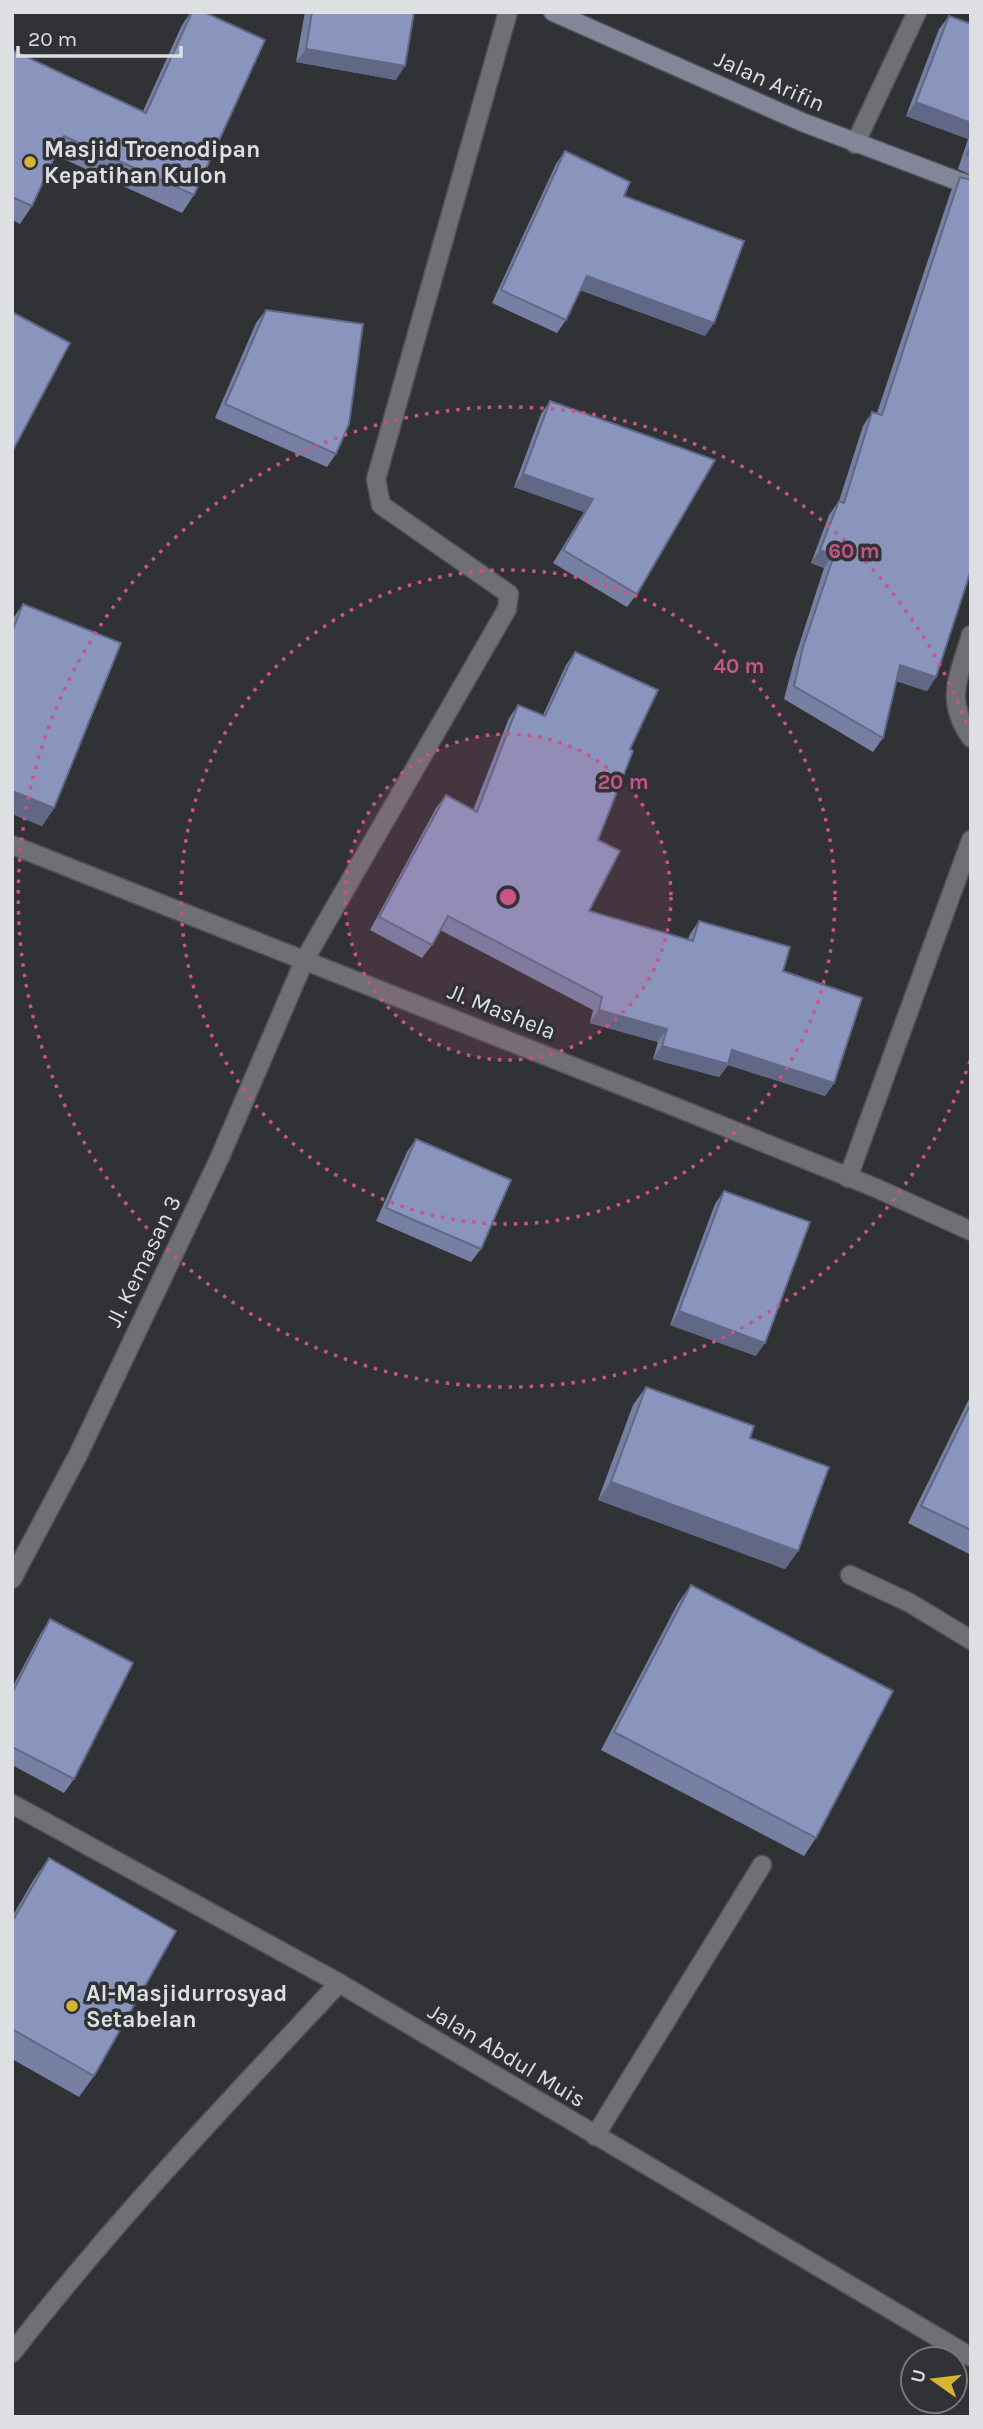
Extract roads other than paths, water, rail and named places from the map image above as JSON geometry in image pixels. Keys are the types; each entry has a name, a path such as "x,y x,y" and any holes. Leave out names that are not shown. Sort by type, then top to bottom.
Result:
{"main road":[{"name":"Jalan Arifin","path":"553,12 855,144 971,186"}],"street":[{"name":"Jl. Kemasan 3","path":"12,1579 78,1455 220,1157 305,958 489,635 501,619 509,600 509,594 381,505 376,486 400,386 508,12"},
{"path":"855,144 917,12"},
{"path":"971,635 955,699 957,717 971,738"},
{"path":"848,1178 971,840"},
{"name":"Jl. Mashela","path":"12,845 305,958 848,1178 971,1231"},
{"path":"850,1575 910,1603 971,1640"},
{"name":"Jalan Abdul Muis","path":"12,1804 71,1839 339,1983 971,2357"},
{"path":"595,2136 762,1866"},
{"path":"12,2353 59,2293 225,2104 339,1983"}],"place":[{"name":"Masjid Troenodipan Kepatihan Kulon","path":"30,162"},
{"name":"Al-Masjidurrosyad Setabelan","path":"72,2006"}]}
